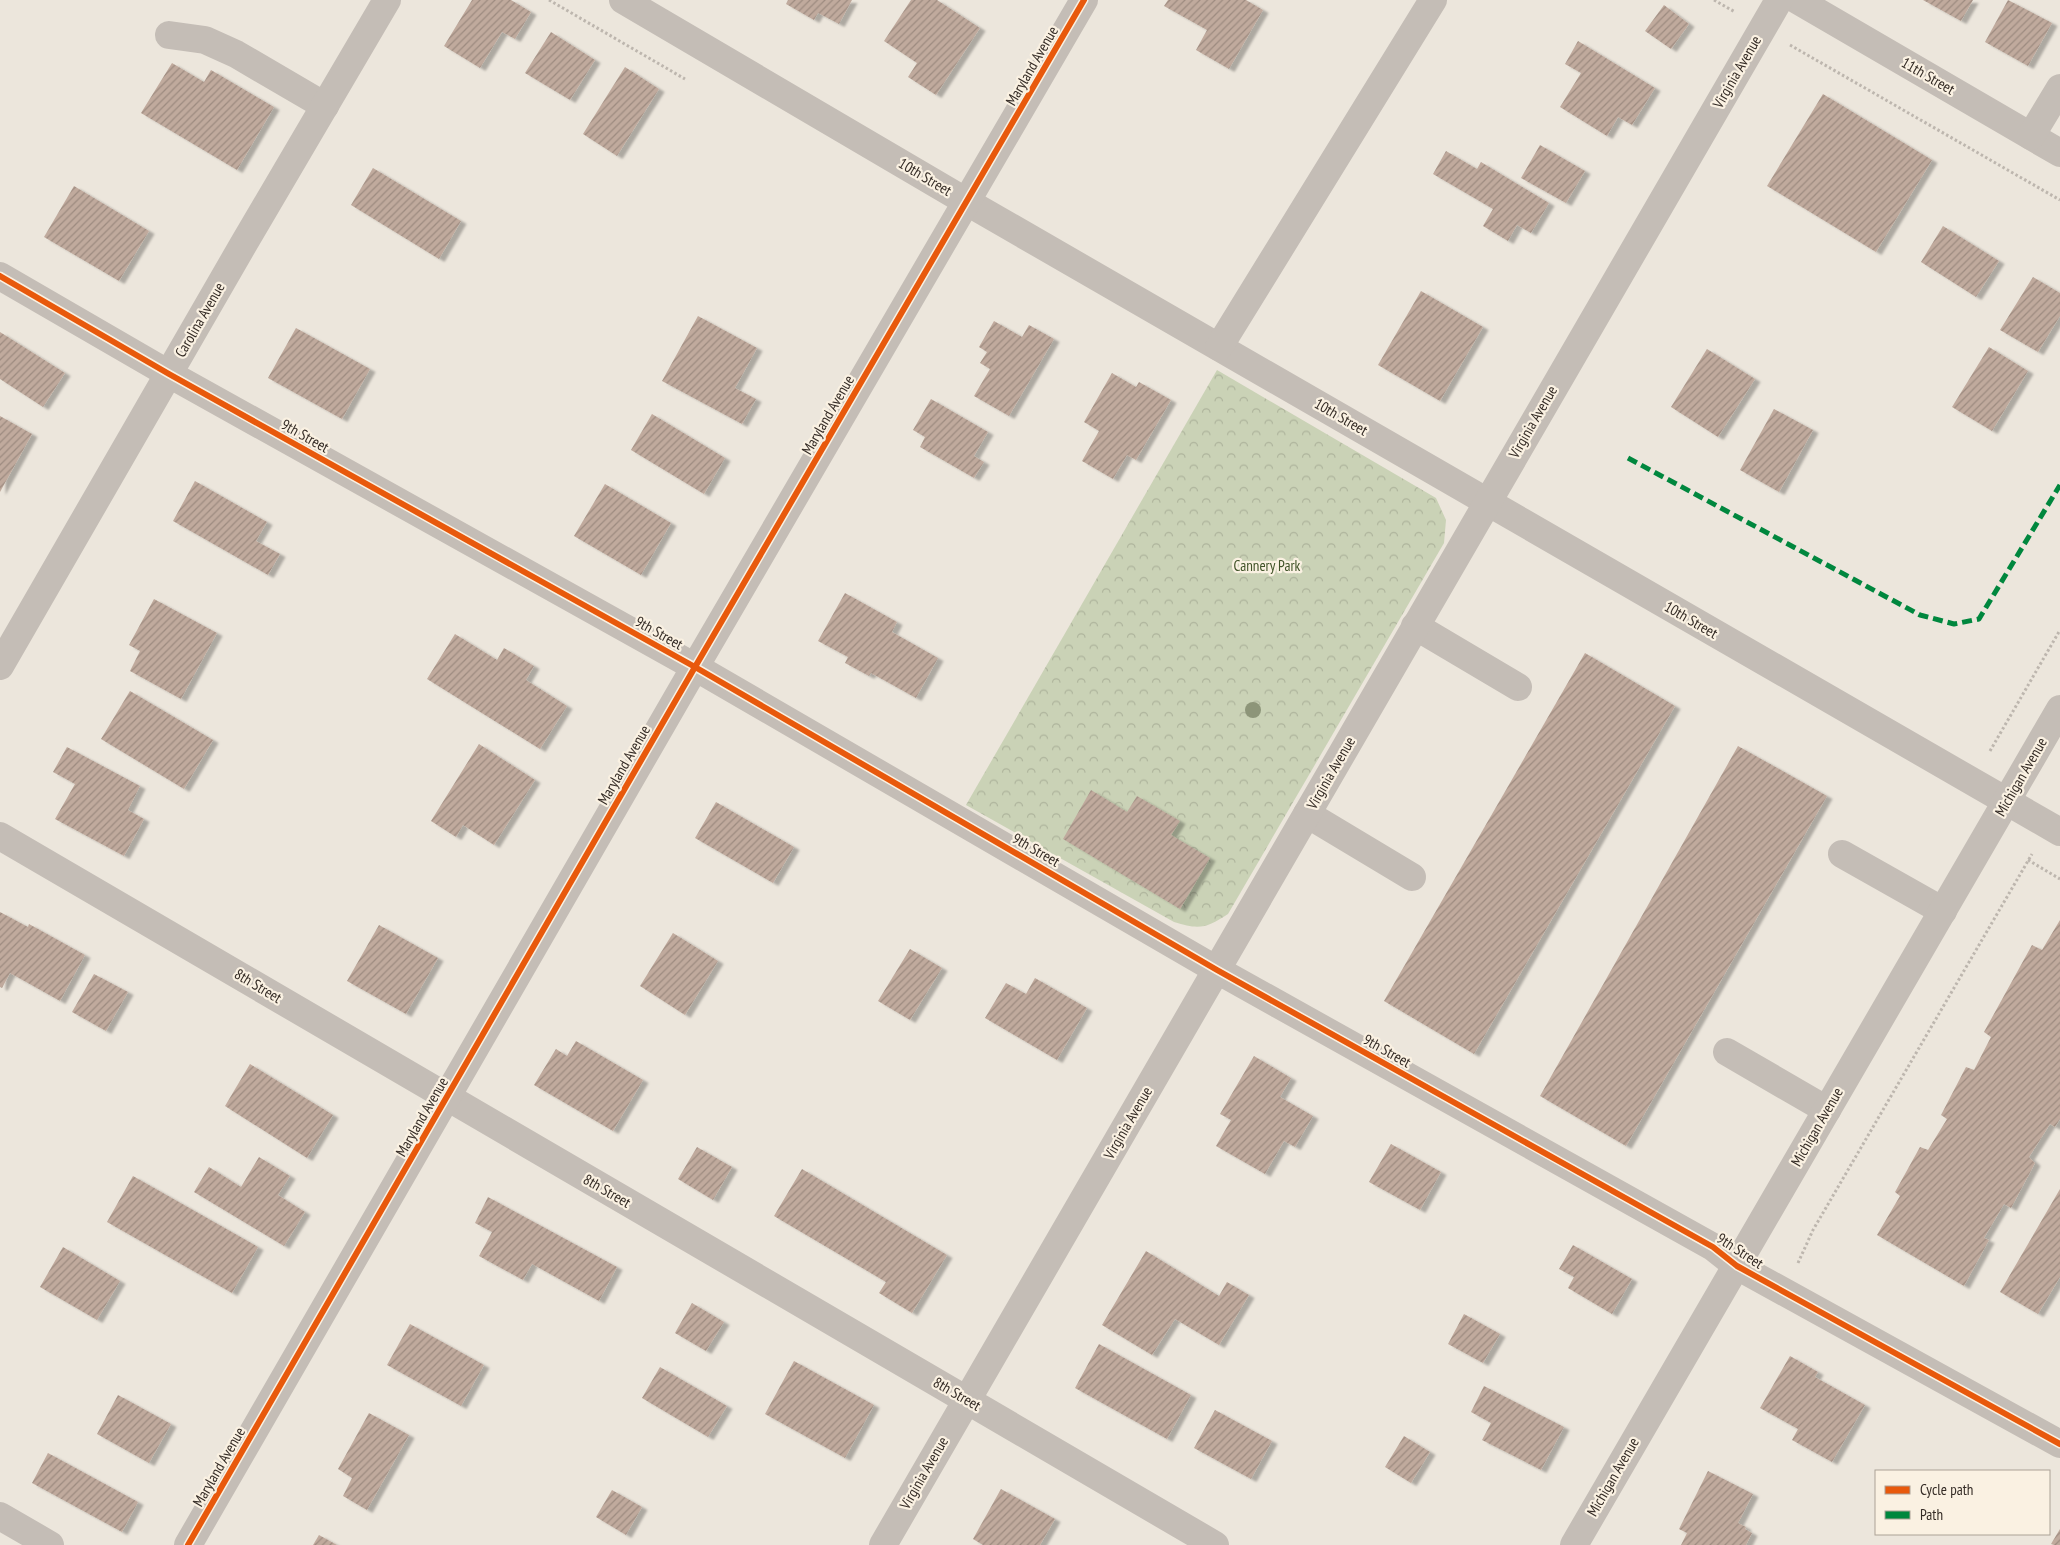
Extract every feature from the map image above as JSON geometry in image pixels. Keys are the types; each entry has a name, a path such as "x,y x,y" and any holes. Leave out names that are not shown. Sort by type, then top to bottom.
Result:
{"street":[{"name":"Carolina Avenue","path":"0,666 387,0"},
{"name":"10th Street","path":"623,0 967,202 2054,829"},
{"name":"Maryland Avenue","path":"188,1545 695,667 1084,0"},
{"path":"1219,347 1433,0"},
{"name":"Virginia Avenue","path":"883,1545 1778,0"},
{"name":"11th Street","path":"1797,0 2060,153"},
{"path":"169,35 205,40 236,54 325,106"},
{"path":"2030,136 2060,88"},
{"name":"9th Street","path":"0,276 169,374 695,667 1217,970 1713,1247 1737,1266 2060,1444"},
{"path":"1415,626 1518,687"},
{"name":"Michigan Avenue","path":"1574,1545 2060,709"},
{"path":"1307,814 1412,877"},
{"name":"8th Street","path":"0,836 1215,1545"},
{"path":"1842,854 1943,911"},
{"path":"1727,1052 1827,1110"},
{"path":"0,1516 50,1545"}],"path":[{"path":"548,0 685,78"},
{"path":"1714,0 2060,200"},
{"path":"1990,751 2060,630"},
{"path":"1797,1265 1812,1230 2028,860 2054,829"},
{"path":"2028,860 2060,878"}],"green space":[{"name":"Cannery Park","path":"1217,370 1436,498 1446,520 1444,543 1228,914 1208,925 1197,927 1174,922 966,805"}],"building":[{"path":"472,0 511,0 531,12 515,39 502,32 480,68 444,46"},
{"path":"788,0 852,0 839,24 818,13 814,20 786,4"},
{"path":"911,0 937,0 980,28 936,95 908,77 917,63 884,41"},
{"path":"1168,0 1246,0 1263,10 1229,69 1196,50 1207,30 1164,6"},
{"path":"1923,0 1973,0 1961,21"},
{"path":"2008,0 2052,23 2028,66 1985,42"},
{"path":"1664,5 1689,24 1671,49 1645,31"},
{"path":"551,32 595,60 570,100 525,73"},
{"path":"1578,41 1655,88 1632,125 1618,117 1607,136 1560,107 1581,73 1565,64"},
{"path":"172,63 204,82 211,70 274,107 237,170 141,113"},
{"path":"625,67 659,89 617,156 583,134"},
{"path":"1823,94 1932,160 1876,252 1767,186"},
{"path":"1540,145 1585,171 1566,203 1521,178"},
{"path":"1446,151 1477,169 1481,162 1549,203 1531,233 1517,225 1508,241 1483,226 1493,209 1433,174"},
{"path":"373,168 461,221 439,259 351,205"},
{"path":"74,186 149,231 119,281 44,237"},
{"path":"1943,226 1999,261 1976,297 1921,262"},
{"path":"2033,277 2060,293 2060,316 2038,352 2000,330"},
{"path":"1421,291 1483,327 1440,401 1378,365"},
{"path":"698,316 757,348 735,388 756,399 742,424 662,381"},
{"path":"994,321 1022,337 1029,325 1054,339 1009,416 974,396 990,369 980,363 987,352 979,347"},
{"path":"296,328 370,369 342,419 268,378"},
{"path":"0,332 65,373 43,407 0,379"},
{"path":"1989,347 2028,371 1992,431 1952,407"},
{"path":"1707,349 1755,379 1718,437 1671,407"},
{"path":"1112,373 1136,387 1139,382 1171,400 1136,460 1127,455 1113,479 1082,461 1099,431 1084,422"},
{"path":"931,399 988,432 974,456 984,462 974,478 920,447 925,437 913,430"},
{"path":"1774,409 1813,430 1779,492 1740,470"},
{"path":"652,414 725,458 704,494 631,450"},
{"path":"0,416 32,434 0,492"},
{"path":"195,481 267,522 256,541 280,554 268,575 173,521"},
{"path":"605,484 671,523 641,575 574,536"},
{"path":"845,593 897,622 892,632 938,658 916,698 871,673 869,676 845,663 848,657 818,641"},
{"path":"154,599 217,633 181,699 130,671 140,651 129,645"},
{"path":"455,634 497,660 504,648 534,666 526,680 567,706 540,749 427,679"},
{"path":"1585,653 1675,706 1474,1054 1384,1001"},
{"path":"130,691 213,740 184,789 101,739"},
{"path":"479,744 535,780 494,845 463,825 456,837 431,821"},
{"path":"1738,746 1827,796 1626,1146 1540,1096"},
{"path":"67,747 140,786 128,810 144,819 124,856 55,819 75,784 53,772"},
{"path":"1091,790 1127,812 1137,796 1180,821 1171,835 1210,858 1180,909 1063,839"},
{"path":"716,802 794,847 773,883 695,838"},
{"path":"0,912 28,927 29,924 85,955 60,1001 10,973 2,988 0,987"},
{"path":"2060,920 2060,1119 2055,1127 2050,1124 2029,1157 2035,1163 2011,1208 2004,1204 1984,1238 1989,1240 1964,1286 1877,1235 1900,1196 1895,1192 1920,1147 1928,1150 1947,1119 1941,1115 1966,1067 1974,1070 1991,1037 1984,1032 2032,945 2042,950"},
{"path":"379,925 438,958 406,1014 347,981"},
{"path":"673,933 718,961 685,1015 640,986"},
{"path":"910,949 942,968 910,1020 878,1001"},
{"path":"94,974 128,992 106,1031 72,1012"},
{"path":"1035,978 1087,1008 1057,1060 985,1018 1006,983 1026,994"},
{"path":"576,1041 643,1080 613,1131 534,1085 556,1049 567,1056"},
{"path":"1254,1056 1291,1078 1280,1097 1313,1116 1295,1147 1284,1141 1265,1174 1216,1146 1231,1120 1220,1114"},
{"path":"250,1064 333,1115 307,1158 225,1106"},
{"path":"1391,1144 1441,1172 1420,1210 1369,1182"},
{"path":"697,1147 732,1167 713,1200 678,1179"},
{"path":"259,1157 290,1176 278,1195 305,1212 284,1246 194,1192 209,1167 241,1187"},
{"path":"802,1169 947,1255 912,1313 879,1293 886,1282 774,1216"},
{"path":"133,1176 258,1247 232,1293 107,1222"},
{"path":"2060,1189 2060,1277 2038,1314 2000,1292"},
{"path":"488,1197 617,1267 599,1301 532,1264 523,1280 479,1256 492,1232 475,1223"},
{"path":"1573,1245 1632,1279 1612,1314 1568,1288 1574,1277 1559,1269"},
{"path":"63,1247 120,1281 97,1320 40,1287"},
{"path":"1146,1251 1219,1296 1227,1282 1249,1295 1219,1345 1175,1319 1152,1355 1102,1325"},
{"path":"692,1303 724,1322 706,1351 675,1333"},
{"path":"1464,1314 1500,1334 1483,1363 1448,1344"},
{"path":"410,1324 484,1365 461,1406 387,1365"},
{"path":"1099,1344 1191,1395 1167,1439 1075,1388"},
{"path":"1790,1356 1818,1372 1815,1377 1865,1405 1832,1462 1792,1440 1798,1429 1760,1408"},
{"path":"794,1361 874,1405 845,1458 765,1414"},
{"path":"660,1367 727,1406 708,1437 642,1398"},
{"path":"1484,1386 1564,1427 1541,1470 1482,1440 1491,1423 1471,1412"},
{"path":"118,1395 171,1424 149,1463 97,1434"},
{"path":"1215,1410 1272,1441 1251,1479 1194,1448"},
{"path":"369,1413 409,1435 367,1510 343,1496 352,1478 338,1469"},
{"path":"1404,1436 1430,1452 1411,1483 1385,1467"},
{"path":"48,1453 138,1502 122,1532 32,1483"},
{"path":"1708,1471 1753,1494 1738,1523 1752,1533 1746,1545 1681,1545 1687,1533 1679,1529"},
{"path":"1001,1489 1055,1519 1040,1545 983,1545 973,1539"},
{"path":"612,1490 642,1507 626,1535 596,1517"},
{"path":"2060,1529 2060,1545 2051,1544"},
{"path":"319,1535 337,1545 313,1545"}],"marked path":[{"path":"1628,458 1920,615 1954,624 1979,619 2060,485"}],"cycle path":[{"path":"188,1545 695,667 1084,0"},
{"path":"0,276 169,374 695,667 1217,970 1713,1247 1737,1266 2060,1444"}]}
